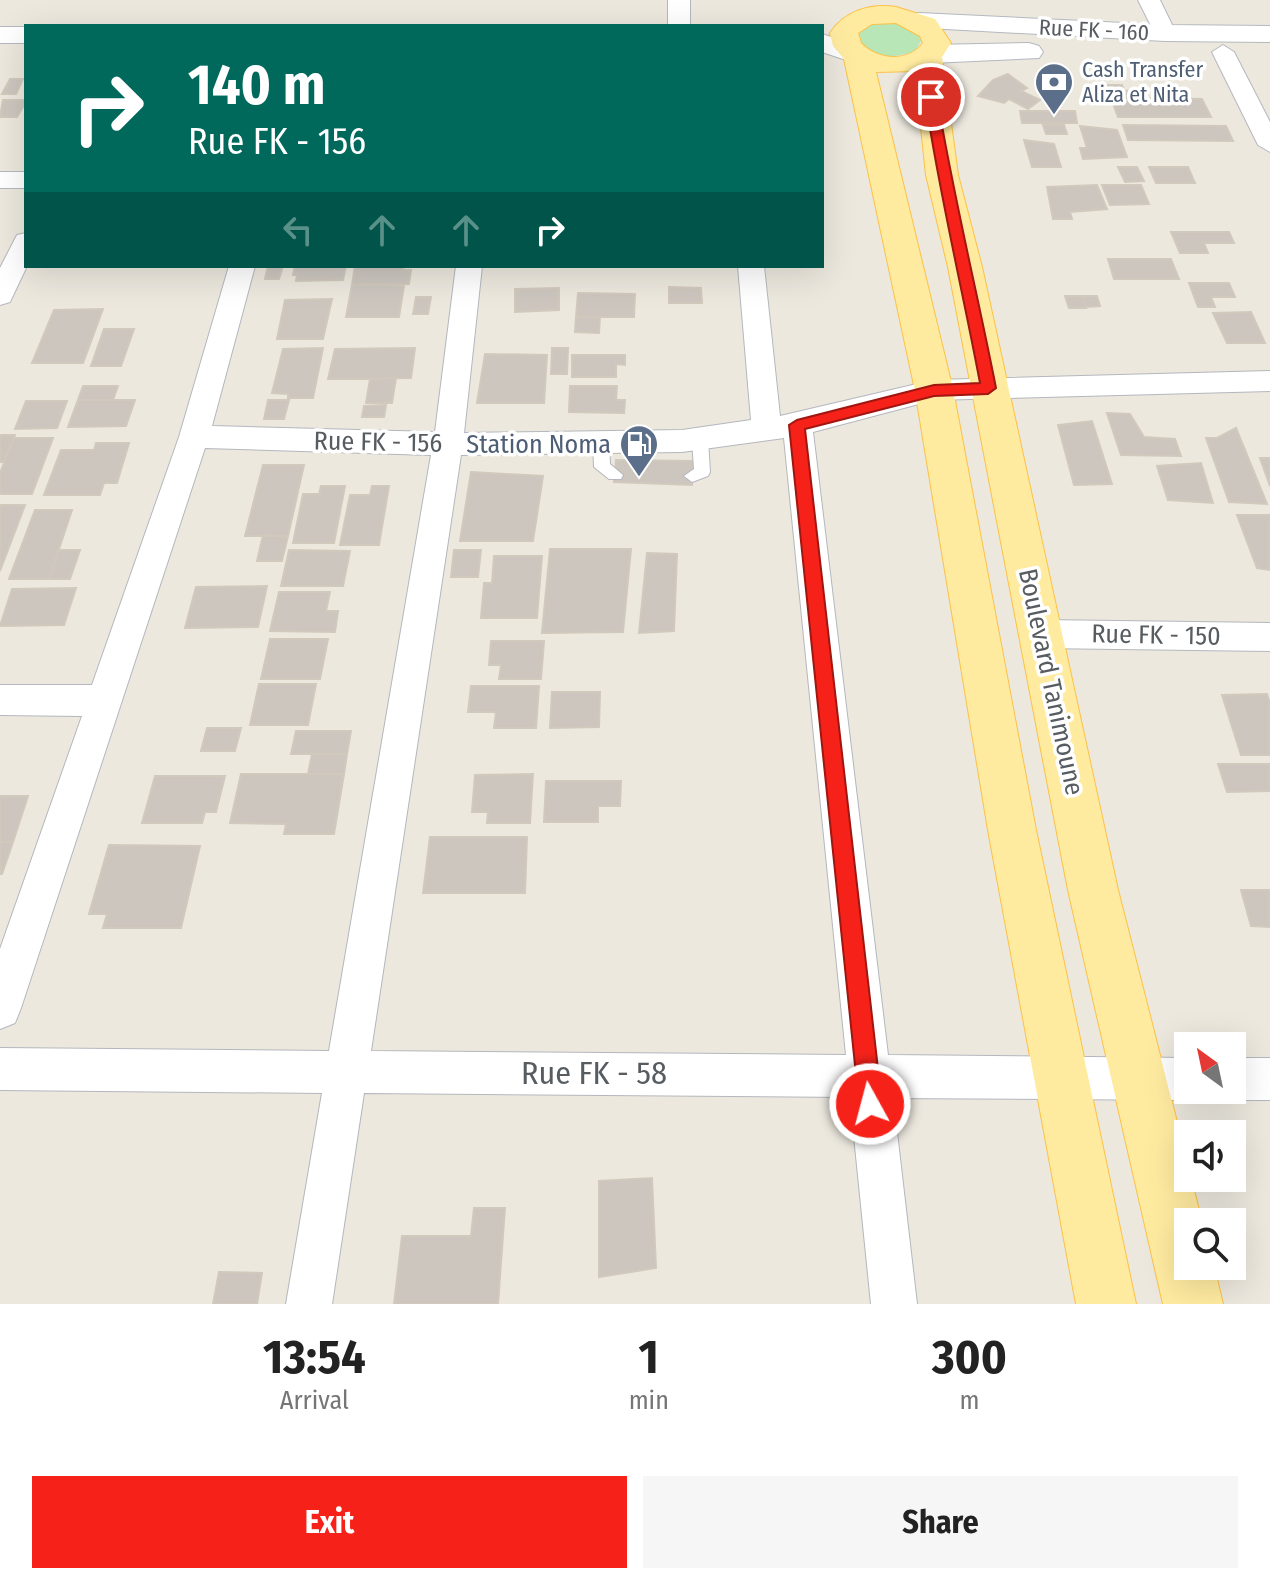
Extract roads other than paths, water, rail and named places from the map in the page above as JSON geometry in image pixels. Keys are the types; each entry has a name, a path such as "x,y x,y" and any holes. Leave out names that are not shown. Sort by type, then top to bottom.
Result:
{"main road":[{"name":"Rue FK - 160","path":"912,13 1165,33 1270,34"},
{"path":"845,32 889,14 912,13"},
{"name":"Boulevard Tanimoune","path":"912,13 936,37 930,56 942,175 1093,890 1193,1304"},
{"path":"845,32 886,65 916,62 930,56"},
{"path":"845,32 934,390 1012,830 1064,1077 1106,1304"},
{"path":"0,35 24,35"},
{"name":"Rue FK - 160","path":"930,56 1270,53"}],"street":[{"path":"679,0 679,24"},
{"path":"1149,0 1165,33"},
{"path":"1223,52 1270,145"},
{"path":"0,180 24,180"},
{"path":"0,296 24,245"},
{"path":"0,1008 194,437 241,268"},
{"path":"309,1304 448,444 469,268"},
{"path":"751,268 781,427 894,1304"},
{"name":"Rue FK - 156","path":"194,437 448,444 700,439 781,427 934,390 1270,381"},
{"name":"Rue FK - 150","path":"1041,634 1270,637"},
{"path":"0,700 105,701"},
{"name":"Rue FK - 58","path":"0,1069 1174,1079"},
{"path":"1246,1079 1270,1079"}],"lane":[{"path":"692,476 702,472 700,439"},
{"path":"601,442 602,467 615,475"}],"place":[{"name":"Cash Transfer Aliza et Nita","path":"1054,116"},
{"name":"Station Noma","path":"639,478"}]}
